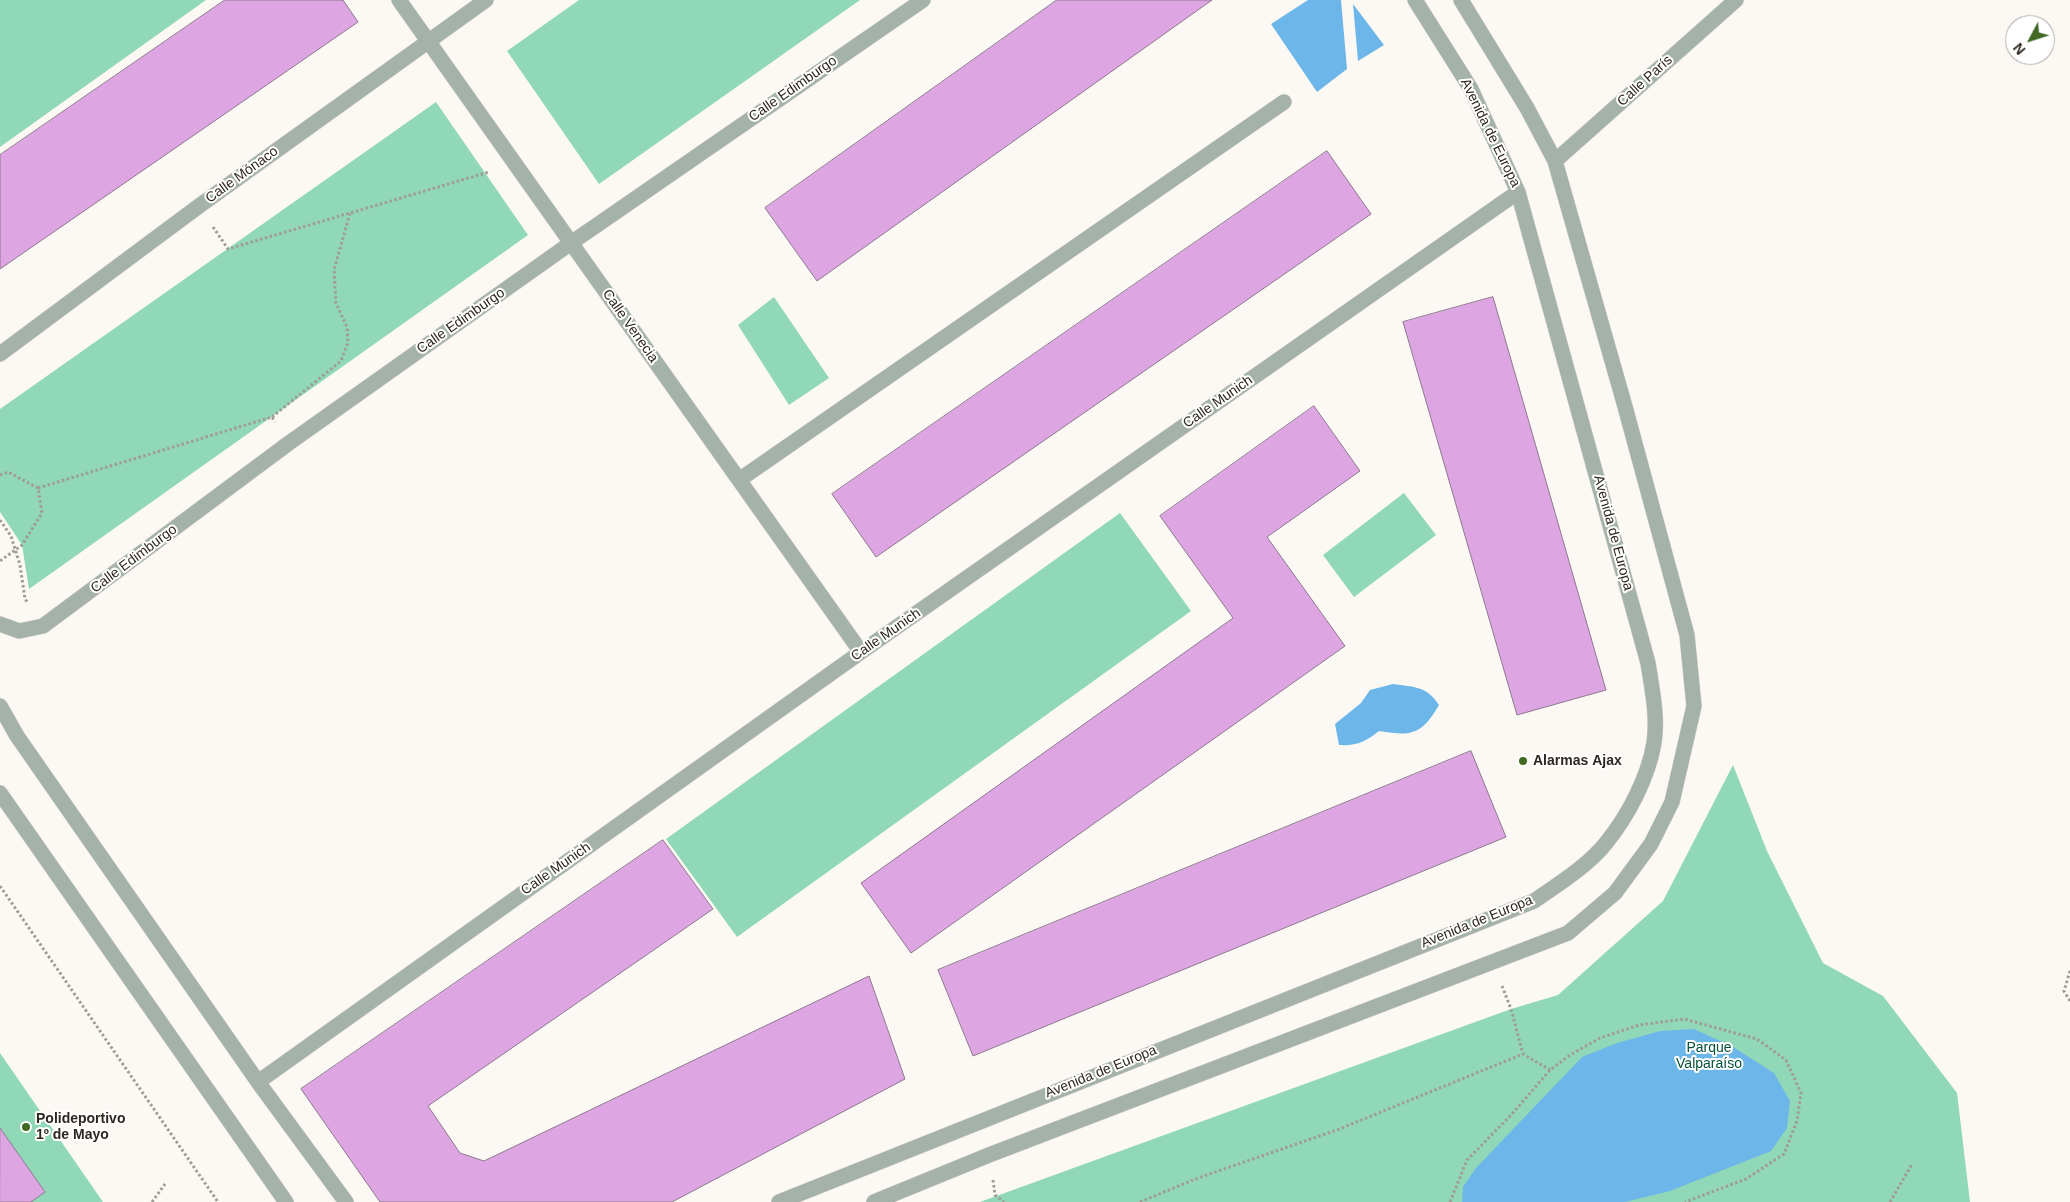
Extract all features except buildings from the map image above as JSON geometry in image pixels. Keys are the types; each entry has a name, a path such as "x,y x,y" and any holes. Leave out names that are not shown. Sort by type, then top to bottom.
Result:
{"street":[{"name":"Calle Venecia","path":"399,0 861,652"},
{"name":"Calle Mónaco","path":"0,354 199,206 486,0"},
{"name":"Calle Edimburgo","path":"0,624 19,631 43,626 52,620 289,443 571,243 923,0"},
{"name":"Avenida de Europa","path":"779,1202 1534,901 1572,875 1606,844 1630,806 1645,773 1654,743 1655,711 1645,654 1518,192 1471,89 1415,0"},
{"path":"874,1202 989,1155 1568,933 1615,893 1651,844 1672,802 1694,706 1687,635 1624,403 1555,161 1527,108 1461,0"},
{"name":"Calle París","path":"1555,161 1736,0"},
{"path":"738,480 1284,102"},
{"name":"Calle Munich","path":"258,1082 861,652 1518,192"},
{"path":"0,706 17,736 258,1082 346,1202"},
{"path":"0,793 286,1202"}],"path":[{"path":"199,206 228,249 487,173 510,158"},
{"path":"0,475 8,472 38,488 272,417 341,360 348,342 346,327 336,303 334,270 350,213"},
{"path":"272,417 289,443"},
{"path":"0,561 22,545 42,513 38,488"},
{"path":"0,520 12,536 20,565 25,599 32,612 42,608 52,620"},
{"path":"0,886 218,1202"},
{"path":"1491,961 1511,1009 1523,1054 1550,1070"},
{"path":"2070,971 2064,992 2070,1001"},
{"path":"1450,1202 1467,1160 1512,1114 1550,1070 1600,1038 1639,1025 1684,1018 1757,1039 1786,1060 1801,1093 1797,1121 1784,1154 1746,1179 1684,1202"},
{"path":"1140,1202 1198,1178 1336,1130 1523,1054"},
{"path":"1890,1202 1912,1164"},
{"path":"152,1202 166,1184"}],"green space":[{"path":"0,0 206,0 0,147"},
{"path":"579,0 860,0 599,184 507,51"},
{"path":"436,102 528,235 29,589 22,545 0,512 0,409"},
{"path":"774,297 829,378 789,405 738,325"},
{"path":"1404,493 1436,535 1354,597 1323,555"},
{"path":"1120,513 1191,611 737,937 666,839"},
{"name":"Parque Valparaíso","path":"1733,765 1767,851 1823,963 1883,996 1957,1093 1970,1202 980,1202 1511,1009 1558,995 1663,901"},
{"name":"Polideportivo 1º de Mayo","path":"0,1053 103,1202 0,1202"}],"water":[{"path":"1308,0 1341,0 1347,69 1317,92 1271,24"},
{"path":"1353,4 1384,45 1358,61"},
{"path":"1393,684 1419,688 1430,694 1439,705 1427,723 1421,728 1407,733 1379,731 1360,742 1351,745 1339,745 1335,724 1361,703 1370,690"},
{"path":"1694,1029 1733,1047 1774,1073 1790,1101 1787,1128 1771,1151 1670,1191 1625,1202 1462,1202 1463,1187 1476,1168 1582,1057 1617,1043 1660,1031"}],"place":[{"name":"Alarmas Ajax","path":"1523,761"},
{"name":"Polideportivo 1º de Mayo","path":"26,1127"}]}
